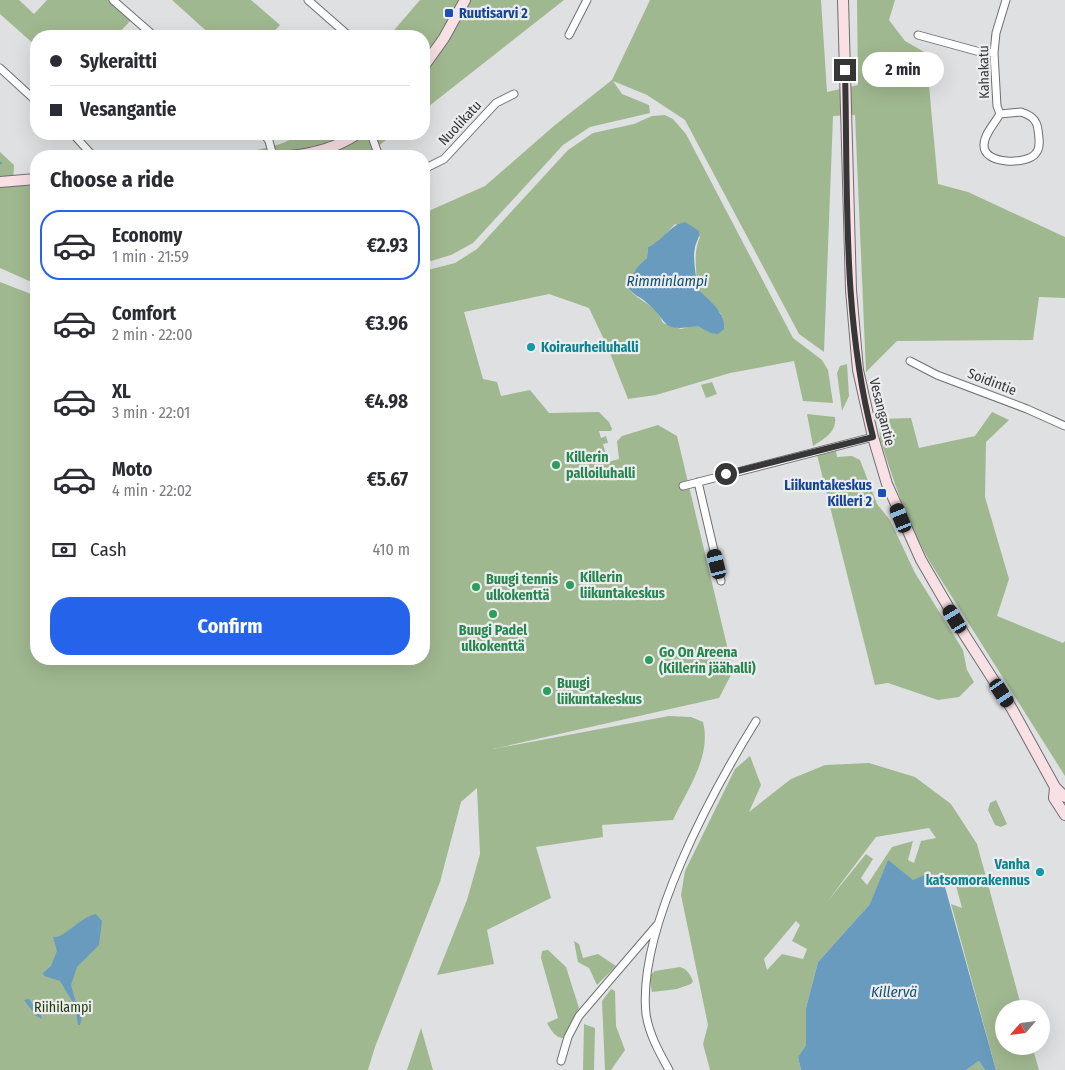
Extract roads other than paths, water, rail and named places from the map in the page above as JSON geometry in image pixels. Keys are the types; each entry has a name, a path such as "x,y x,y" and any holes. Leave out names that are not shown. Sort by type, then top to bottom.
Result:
{"street":[{"path":"113,0 147,30"},
{"path":"308,0 342,30"},
{"path":"430,58 444,38 465,0"},
{"path":"569,35 587,0"},
{"name":"Vesangantie","path":"843,0 851,290 858,370 873,437 887,484 921,560 964,634 1012,709 1054,787 1065,797"},
{"name":"Kahakatu","path":"1000,114 997,106 994,53 996,33 1006,0"},
{"path":"918,35 980,52 994,53"},
{"path":"0,68 30,96"},
{"name":"Nuolikatu","path":"430,166 444,159 496,103 514,94"},
{"name":"Kahakatu","path":"1020,112 1032,117 1038,127 1039,146 1034,156 1014,161 994,159 988,155 984,150 985,138 1000,114 1020,112"},
{"path":"78,140 88,150"},
{"path":"323,150 346,140"},
{"path":"0,182 30,180"},
{"name":"Soidintie","path":"910,361 937,375 1027,409 1065,426"},
{"path":"683,486 873,437"},
{"path":"698,482 721,581"},
{"path":"669,1070 655,1044 646,1015 646,981 659,923 689,845 728,767 756,721"},
{"name":"Vesangantie","path":"1054,787 1054,798 1065,815"},
{"path":"561,1061 568,1037 579,1016 659,923"}],"water":[{"name":"Rimminlampi","path":"685,222 699,231 694,252 696,287 715,306 722,317 724,329 718,334 710,333 698,326 677,328 667,325 655,310 629,289 634,272 647,258 648,247 675,226"},
{"name":"Killervä","path":"888,860 913,880 927,874 933,877 935,884 945,887 996,1070 985,1070 979,1061 966,1070 801,1070 798,1057 806,1045 806,1008 818,962 870,904"},
{"name":"Riihilampi","path":"96,914 102,921 99,945 77,967 71,985 76,1003 83,1013 80,1025 78,1025 75,1006 60,981 44,976 43,973 51,966 57,951 53,937 62,935 84,919"},
{"path":"29,999 42,1019 36,1016 24,1000"}],"place":[{"name":"Ruutisarvi 2","path":"449,13"},
{"name":"Koiraurheiluhalli","path":"531,347"},
{"name":"Killerin palloiluhalli","path":"556,465"},
{"name":"Liikuntakeskus Killeri 2","path":"882,493"},
{"name":"Killerin liikuntakeskus","path":"570,585"},
{"name":"Buugi tennis ulkokenttä","path":"476,587"},
{"name":"Buugi Padel ulkokenttä","path":"493,614"},
{"name":"Go On Areena (Killerin jäähalli)","path":"649,660"},
{"name":"Buugi liikuntakeskus","path":"547,691"},
{"name":"Vanha katsomorakennus","path":"1040,872"}]}
